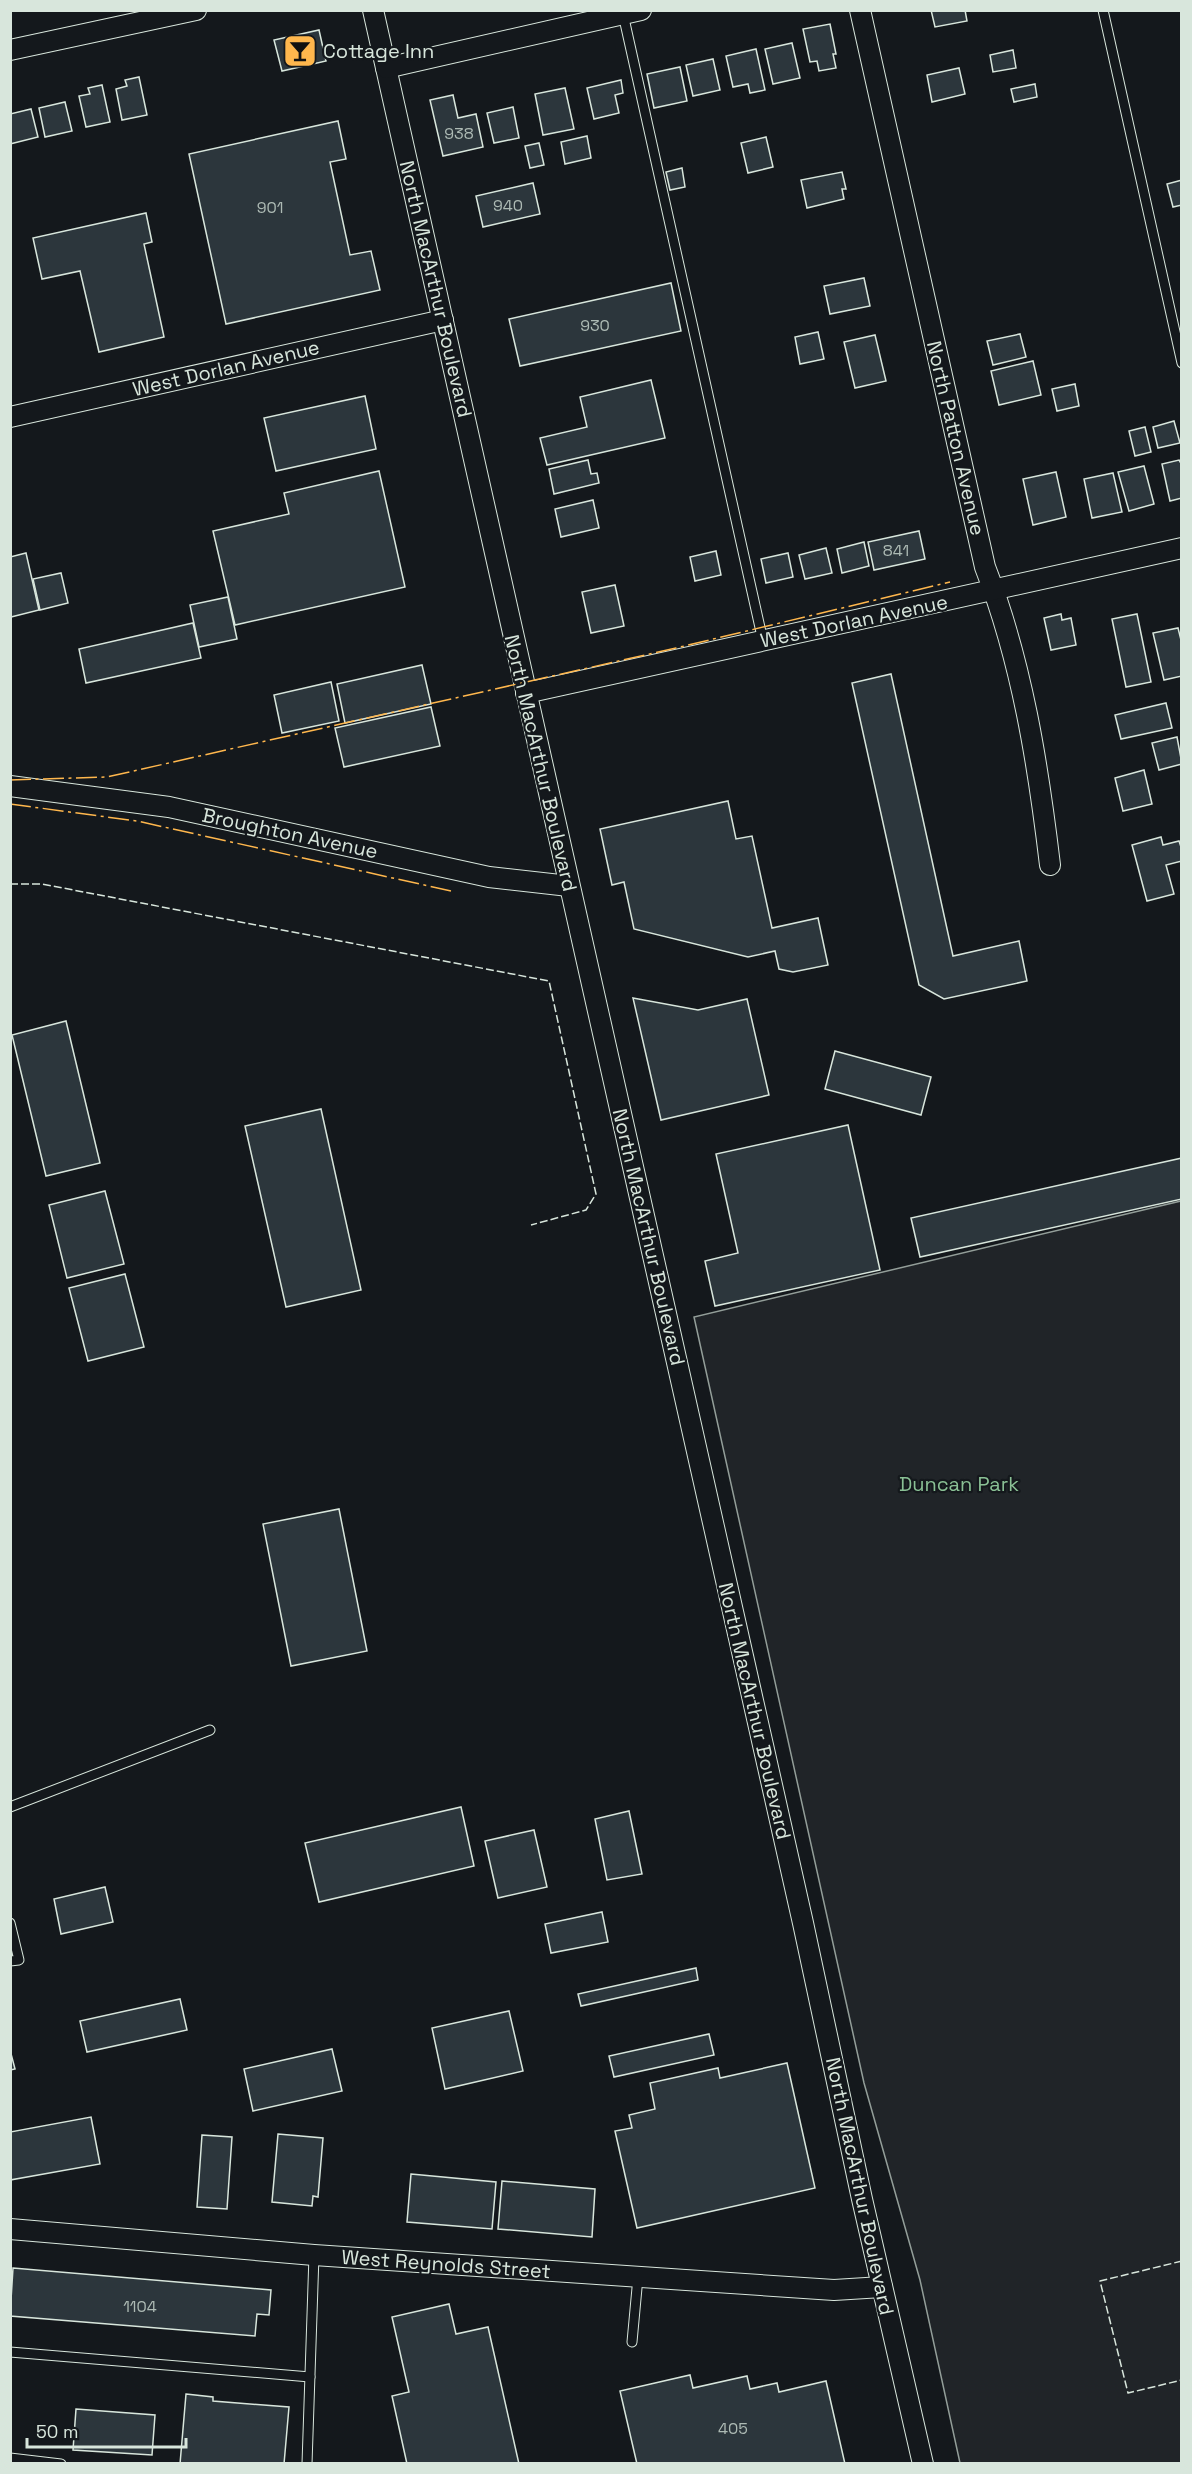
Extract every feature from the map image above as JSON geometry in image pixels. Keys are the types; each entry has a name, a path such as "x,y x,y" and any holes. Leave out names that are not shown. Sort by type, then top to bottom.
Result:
{"street":[{"path":"10,51 150,16 196,10"},
{"name":"North MacArthur Boulevard","path":"373,10 923,2463"},
{"name":"North Patton Avenue","path":"860,10 985,567 1012,652 1036,756 1050,865"},
{"path":"386,68 629,12"},
{"name":"West Dorlan Avenue","path":"10,417 442,320"},
{"name":"West Dorlan Avenue","path":"526,693 1182,548"},
{"name":"Broughton Avenue","path":"10,786 169,807 489,877 569,886"},
{"name":"West Reynolds Street","path":"10,2229 314,2255 638,2277 834,2290 882,2287"}],"lane":[{"path":"1103,10 1182,363"},
{"path":"629,12 763,641"},
{"path":"10,1807 210,1730"},
{"path":"10,1923 19,1960 10,1961"},
{"path":"307,2463 314,2255"},
{"path":"632,2342 638,2277"},
{"path":"10,2352 309,2377"},
{"path":"10,2458 61,2463"}],"green space":[{"name":"Duncan Park","path":"1181,1201 1181,2463 960,2463 920,2280 864,2083 694,1317"}],"building":[{"path":"931,10 965,10 967,21 935,27"},
{"path":"830,24 836,54 833,54 836,68 819,71 817,61 810,62 803,29"},
{"path":"319,30 326,61 282,71 274,40"},
{"path":"792,43 800,78 773,84 765,49"},
{"path":"756,49 765,90 750,93 748,84 733,87 726,56"},
{"path":"1013,50 1016,68 993,72 990,55"},
{"path":"713,59 720,90 693,96 686,65"},
{"path":"680,67 687,101 654,108 647,74"},
{"path":"959,68 965,94 932,102 927,75"},
{"path":"139,77 147,115 122,120 116,89 127,86 125,80"},
{"path":"621,80 623,93 615,95 619,113 594,119 587,88"},
{"path":"1035,84 1037,97 1014,102 1011,89"},
{"path":"102,85 110,122 86,127 79,96 90,94 88,88"},
{"path":"565,88 574,129 543,135 535,94"},
{"path":"453,95 458,118 476,114 483,147 443,156 430,100"},
{"path":"65,102 72,131 45,137 39,108"},
{"path":"513,107 519,138 494,143 487,113"},
{"path":"31,109 38,137 10,144 10,114"},
{"path":"338,121 346,159 330,162 350,255 371,251 380,290 226,324 189,154"},
{"path":"587,136 591,158 565,164 561,142"},
{"path":"766,137 773,167 748,173 741,143"},
{"path":"539,143 544,165 530,168 525,146"},
{"path":"682,168 685,187 670,190 666,172"},
{"path":"842,172 846,189 842,189 844,199 807,208 801,180"},
{"path":"1182,180 1182,205 1173,207 1167,184"},
{"path":"533,183 540,214 483,227 476,196"},
{"path":"146,213 152,242 144,244 164,337 99,352 80,271 42,279 33,238"},
{"path":"864,278 870,306 830,314 824,286"},
{"path":"671,283 681,331 520,366 509,319"},
{"path":"818,332 824,359 800,364 795,337"},
{"path":"1020,334 1026,357 993,365 987,341"},
{"path":"875,335 886,381 855,388 844,342"},
{"path":"1033,361 1041,395 999,405 991,371"},
{"path":"651,380 665,438 547,465 540,438 587,427 580,397"},
{"path":"1075,384 1079,406 1057,411 1052,389"},
{"path":"365,396 376,449 276,471 264,418"},
{"path":"1174,421 1180,443 1158,448 1153,427"},
{"path":"1145,427 1151,452 1135,456 1129,431"},
{"path":"588,460 591,474 597,473 599,483 554,494 549,469"},
{"path":"1179,460 1182,465 1182,498 1170,501 1162,464"},
{"path":"1144,466 1154,504 1129,511 1118,472"},
{"path":"379,471 405,587 235,625 213,531 289,514 284,493"},
{"path":"1056,472 1066,517 1033,525 1023,479"},
{"path":"1113,473 1122,512 1092,518 1084,479"},
{"path":"593,500 599,528 561,537 555,509"},
{"path":"919,531 925,559 874,570 868,542"},
{"path":"864,542 869,566 842,573 837,549"},
{"path":"826,548 832,573 805,579 799,555"},
{"path":"716,551 721,575 695,581 690,557"},
{"path":"26,553 39,610 11,617 10,557"},
{"path":"788,553 793,577 766,583 761,559"},
{"path":"61,573 68,603 40,610 33,579"},
{"path":"615,585 624,626 591,633 582,592"},
{"path":"228,597 237,639 199,647 190,605"},
{"path":"1061,614 1062,620 1071,618 1076,645 1051,650 1044,618"},
{"path":"1137,614 1151,682 1126,687 1112,619"},
{"path":"193,623 201,658 86,683 79,649"},
{"path":"1178,628 1182,644 1182,676 1164,680 1153,633"},
{"path":"422,665 431,704 345,723 337,684"},
{"path":"891,674 953,956 1019,941 1027,981 944,999 919,985 852,683"},
{"path":"331,682 339,721 282,733 274,695"},
{"path":"1166,703 1172,728 1121,739 1115,715"},
{"path":"431,707 440,746 344,767 335,728"},
{"path":"1177,737 1182,764 1159,770 1152,743"},
{"path":"1144,770 1152,804 1123,811 1115,778"},
{"path":"728,801 736,839 752,836 772,928 818,918 828,965 793,972 779,969 775,951 748,957 634,929 624,882 612,885 600,829"},
{"path":"1161,837 1163,845 1179,841 1182,861 1166,865 1174,894 1147,901 1132,845"},
{"path":"633,998 698,1010 747,999 769,1095 661,1120"},
{"path":"66,1021 100,1163 46,1176 12,1035"},
{"path":"835,1051 931,1077 921,1115 825,1089"},
{"path":"321,1109 361,1290 286,1307 245,1126"},
{"path":"848,1125 880,1270 715,1306 705,1261 738,1253 716,1154"},
{"path":"1182,1158 1182,1199 920,1257 911,1218"},
{"path":"105,1191 124,1264 67,1278 49,1205"},
{"path":"125,1274 144,1347 88,1361 69,1288"},
{"path":"339,1509 367,1651 291,1666 263,1524"},
{"path":"461,1807 474,1866 319,1902 305,1843"},
{"path":"629,1811 642,1874 607,1880 595,1819"},
{"path":"534,1830 547,1887 498,1898 485,1841"},
{"path":"105,1887 113,1922 61,1934 54,1899"},
{"path":"602,1912 608,1942 551,1953 545,1924"},
{"path":"696,1968 698,1980 581,2006 578,1994"},
{"path":"180,1999 187,2030 87,2052 80,2021"},
{"path":"509,2011 523,2071 445,2089 432,2028"},
{"path":"709,2034 714,2055 614,2077 609,2056"},
{"path":"332,2049 342,2091 253,2111 244,2069"},
{"path":"10,2050 15,2069 10,2070"},
{"path":"787,2063 815,2188 637,2228 615,2131 632,2128 629,2115 655,2109 650,2083 718,2068 720,2078"},
{"path":"91,2117 100,2164 10,2180 10,2132"},
{"path":"278,2134 323,2138 318,2197 313,2196 312,2206 272,2202"},
{"path":"202,2135 232,2137 227,2209 197,2207"},
{"path":"411,2174 496,2182 492,2229 407,2222"},
{"path":"502,2181 595,2189 592,2237 498,2229"},
{"path":"13,2268 271,2290 269,2315 257,2314 255,2336 10,2316"},
{"path":"449,2304 456,2334 488,2327 519,2464 407,2464 392,2396 409,2392 392,2317"},
{"path":"690,2375 693,2388 747,2376 750,2389 777,2383 779,2392 826,2381 845,2464 637,2464 620,2391"},
{"path":"186,2394 213,2397 213,2401 289,2407 284,2464 180,2464"},
{"path":"76,2409 155,2415 152,2455 73,2450"}],"fence":[{"path":"10,884 42,884 549,981 596,1194 586,1210 531,1225"},
{"path":"1182,2261 1100,2281 1128,2393 1182,2380"}],"power":[{"path":"10,780 107,777 676,648 950,582"},
{"path":"10,804 137,821 451,891"}],"place":[{"name":"Cottage Inn","path":"300,51"}]}
